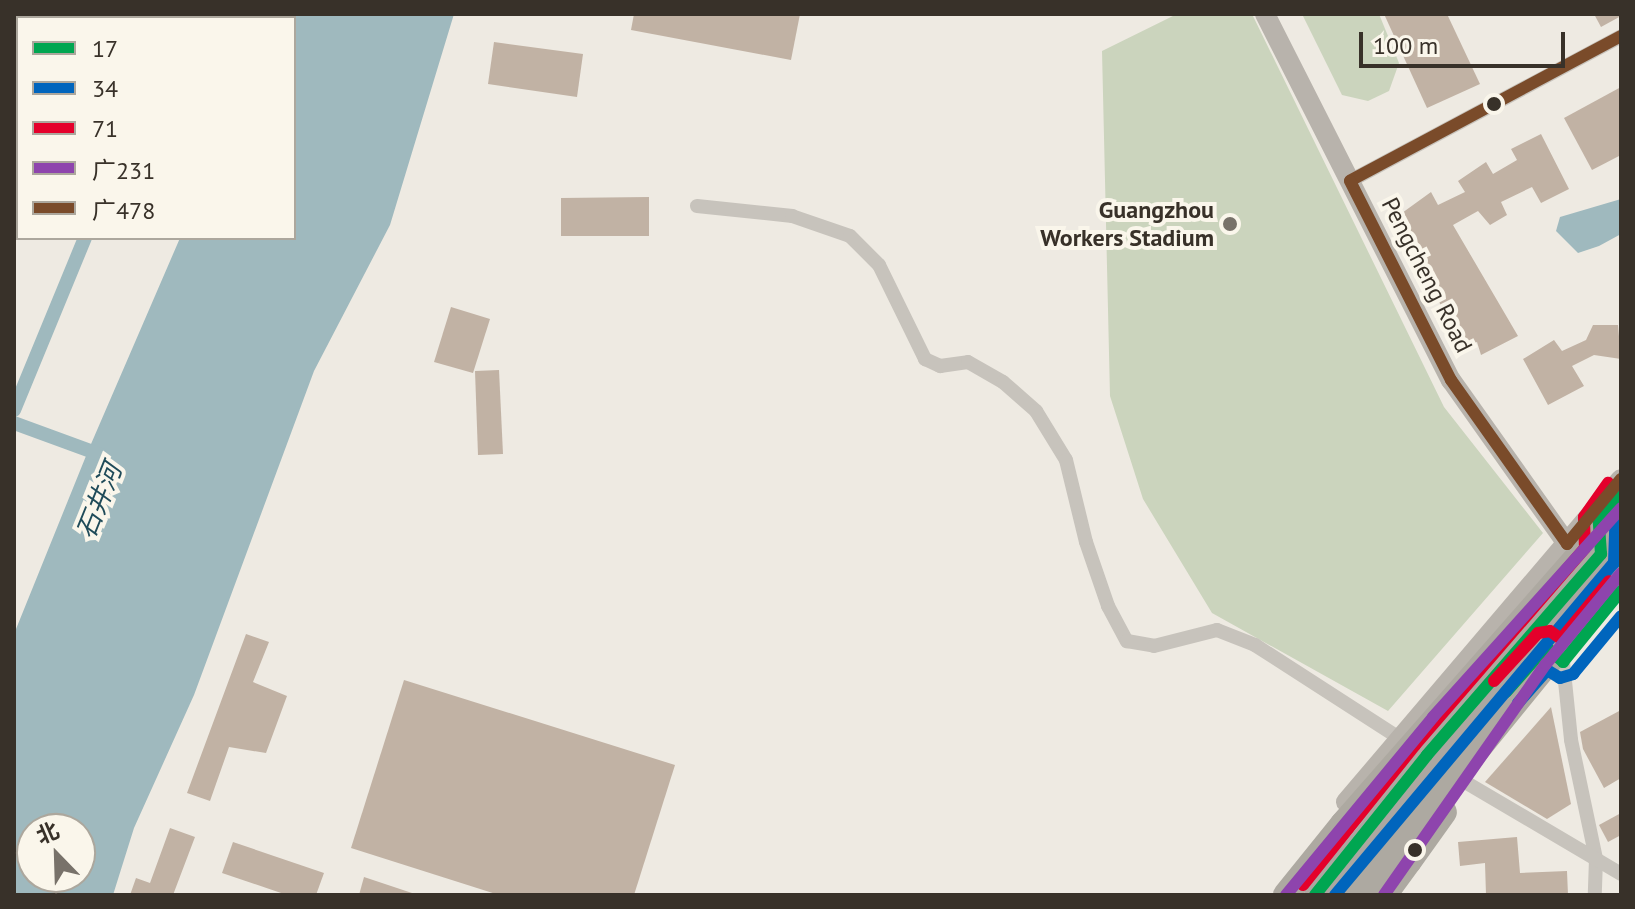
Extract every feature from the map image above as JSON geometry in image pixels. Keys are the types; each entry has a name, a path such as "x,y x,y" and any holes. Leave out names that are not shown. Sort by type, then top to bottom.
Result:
{"highway":[{"path":"1289,895 1343,824 1606,513"},
{"path":"1362,895 1621,573"},
{"path":"1384,895 1552,658"}],"main road":[{"name":"Pengcheng Road","path":"1265,14 1457,390 1567,544"},
{"path":"1272,895 1399,738 1567,544 1606,513 1621,479"},
{"path":"1362,895 1460,779 1552,658 1611,555 1621,529"},
{"path":"1315,895 1427,755 1505,665 1611,555"},
{"path":"1334,895 1411,799 1621,591"},
{"path":"1505,665 1514,605"},
{"path":"1289,895 1370,801 1427,755"},
{"path":"1411,799 1460,779"}],"street":[{"path":"1350,181 1621,36"},
{"path":"697,206 792,216 850,236 879,265 925,359 940,366 968,362 1003,382 1036,411 1066,460 1086,542 1108,606 1127,641 1154,646 1217,630 1255,645 1427,755"},
{"path":"1545,570 1606,513 1621,493"},
{"path":"1606,513 1611,555"},
{"path":"1552,658 1596,859 1595,895"},
{"path":"1460,779 1621,874"}],"green space":[{"name":"Guangzhou Workers Stadium","path":"1177,14 1252,14 1444,407 1543,533 1388,711 1212,613 1143,499 1110,396 1102,51"},
{"path":"1302,14 1379,14 1399,63 1389,91 1368,101 1342,95"}],"water":[{"name":"石井河","path":"258,14 454,14 390,225 314,371 194,695 134,828 113,895 14,895 14,634 88,451 179,240 296,240 296,16"},
{"path":"1621,199 1621,234 1599,246 1578,253 1556,231 1560,217"}],"building":[{"path":"634,14 800,14 791,60 631,30"},
{"path":"1384,14 1447,14 1480,84 1427,108"},
{"path":"1594,14 1621,14 1621,16 1601,27"},
{"path":"494,42 583,54 577,97 488,84"},
{"path":"1621,87 1621,155 1592,170 1564,118"},
{"path":"1541,134 1569,189 1541,203 1532,187 1501,202 1507,215 1490,225 1478,211 1453,225 1518,336 1481,355 1477,342 1459,349 1427,273 1402,232 1410,226 1402,213 1431,192 1438,205 1465,192 1458,181 1486,162 1493,174 1517,160 1511,149"},
{"path":"649,197 649,236 561,236 561,198"},
{"path":"451,307 490,319 473,373 434,362"},
{"path":"1593,325 1618,325 1621,359 1594,355 1572,366 1584,386 1548,405 1523,359 1554,340 1562,351 1586,340"},
{"path":"499,370 503,454 478,455 475,371"},
{"path":"246,634 269,642 253,682 287,696 266,753 229,747 210,801 187,793"},
{"path":"404,680 675,765 634,895 499,895 351,848"},
{"path":"1551,707 1571,804 1547,819 1485,782"},
{"path":"1621,710 1621,778 1604,788 1583,749 1580,732"},
{"path":"1621,813 1621,835 1608,842 1599,825"},
{"path":"170,828 195,837 173,895 130,895 136,878 150,883"},
{"path":"1517,837 1520,873 1567,871 1568,895 1486,895 1485,863 1460,866 1458,842"},
{"path":"233,842 324,873 316,895 287,895 222,873"},
{"path":"364,877 412,893 412,895 359,895"}],"waterway":[{"path":"14,410 84,240"},
{"name":"石井河","path":"14,423 104,456"}],"transit line":[{"name":"广478","path":"1621,36 1350,181 1451,380 1567,544 1621,479"},
{"name":"71","path":"1303,885 1415,745 1585,548 1584,517 1608,483"},
{"name":"17","path":"1315,895 1427,755 1601,554 1599,522 1621,493"},
{"name":"广231","path":"1286,895 1433,717 1621,508"},
{"name":"34","path":"1335,895 1614,563 1615,527 1621,519"},
{"name":"广231","path":"1384,895 1546,664 1621,573"},
{"name":"71","path":"1494,681 1538,633 1550,631 1561,639 1609,581"},
{"name":"17","path":"1506,692 1546,647 1563,662 1621,591"},
{"name":"34","path":"1518,703 1547,670 1560,678 1573,674 1621,616"}],"place":[{"name":"Guangzhou Workers Stadium","path":"1230,224"}]}
